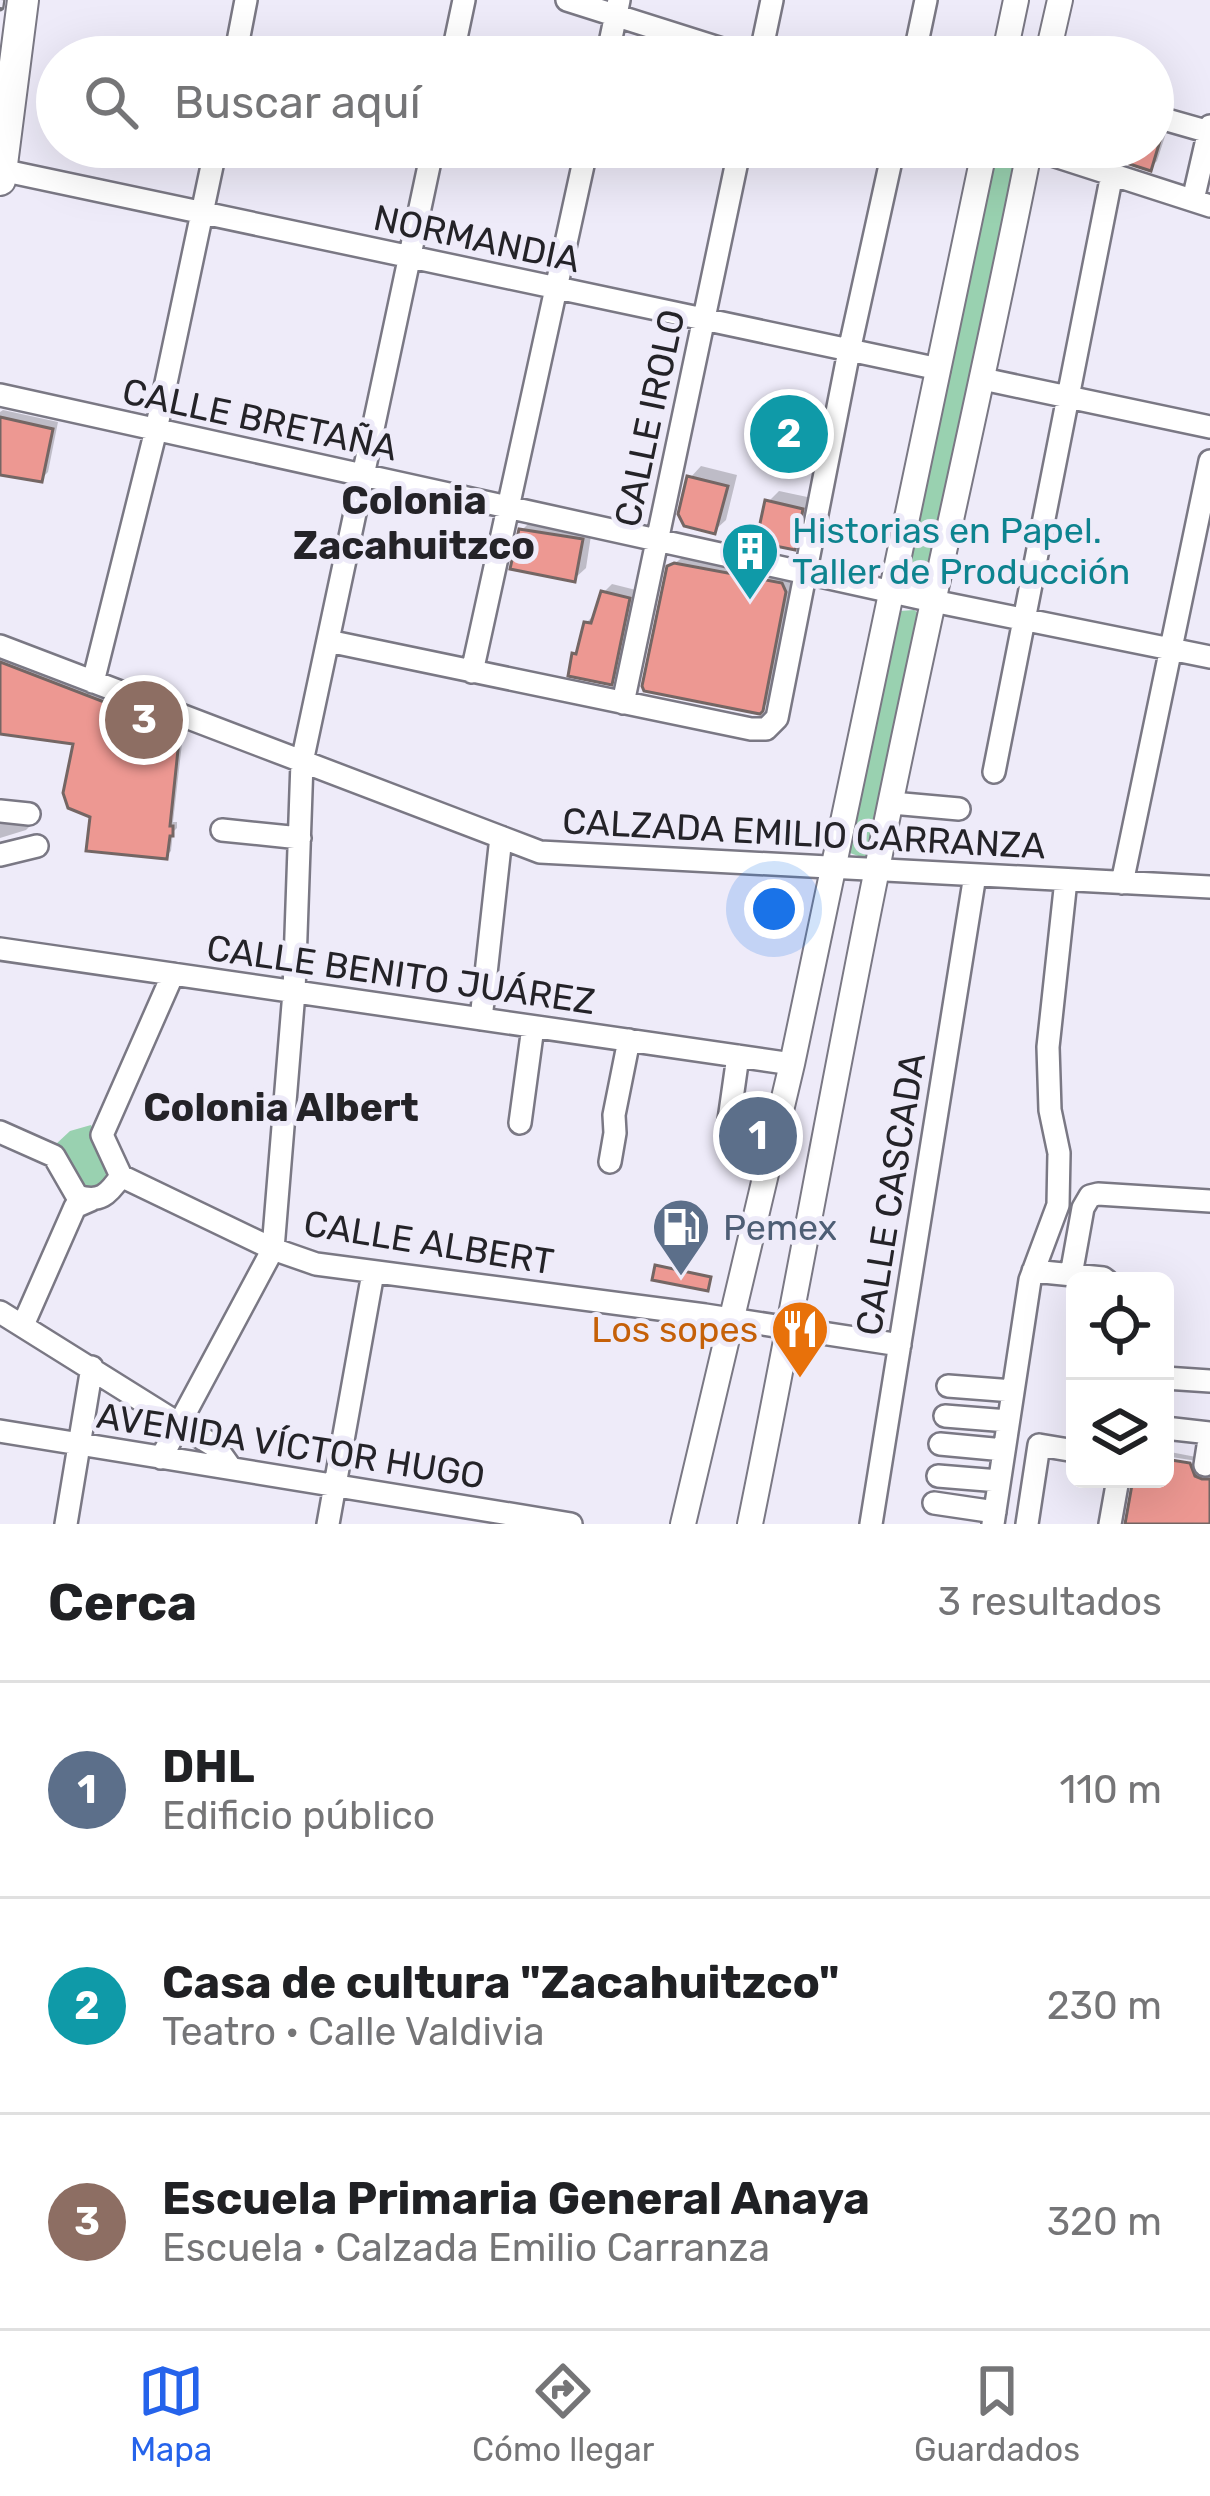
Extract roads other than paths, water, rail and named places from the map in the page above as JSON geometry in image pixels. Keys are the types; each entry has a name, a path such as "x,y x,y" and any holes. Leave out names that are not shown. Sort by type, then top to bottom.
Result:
{"highway":[{"path":"0,180 23,0"}],"main road":[{"path":"1008,36 1016,0"},
{"path":"1052,36 1060,0"},
{"path":"683,1524 792,1064 981,168"},
{"path":"750,1524 876,871 1025,168"}],"street":[{"path":"239,36 246,0"},
{"path":"456,36 464,0"},
{"path":"567,0 617,8 691,36"},
{"path":"764,36 772,0"},
{"path":"918,36 926,0"},
{"path":"1094,168 1201,203 1209,129 1174,121"},
{"path":"93,682 156,430 212,168"},
{"path":"161,1458 274,1249 294,992 302,761 430,168"},
{"path":"472,671 582,168"},
{"name":"CALLE IROLO","path":"622,703 736,168"},
{"path":"328,641 766,729 777,718 889,168"},
{"name":"NORMANDIA","path":"1,170 939,369"},
{"path":"994,772 1112,174"},
{"path":"983,379 1210,427"},
{"name":"CALLE BRETAÑA","path":"0,395 657,542 1210,657"},
{"path":"1122,883 1210,461"},
{"name":"CALZADA EMILIO CARRANZA","path":"0,646 540,852 1210,887"},
{"path":"892,803 959,808"},
{"path":"0,811 29,814"},
{"path":"222,830 300,838"},
{"path":"481,1019 501,837"},
{"path":"0,855 37,846"},
{"name":"CALLE CASCADA","path":"871,1524 975,875"},
{"path":"934,1504 994,1518 1032,1275 1058,1205 1059,1154 1050,1110 1048,1047 1066,880"},
{"name":"CALLE BENITO JUÁREZ","path":"0,950 792,1064"},
{"path":"22,1325 75,1207 109,1192 121,1176 102,1135 173,974"},
{"path":"520,1123 533,1027"},
{"path":"610,1162 628,1040"},
{"path":"727,1134 738,1056"},
{"path":"0,1132 54,1156 77,1196 92,1200"},
{"name":"CALLE ALBERT","path":"121,1176 274,1249 316,1264 899,1345"},
{"path":"1072,1272 1083,1208 1090,1196 1210,1202"},
{"path":"328,1524 373,1273"},
{"path":"1032,1275 1066,1275"},
{"path":"0,1312 216,1447 231,1468"},
{"path":"66,1524 92,1367"},
{"path":"1174,1379 1210,1381"},
{"path":"947,1386 1013,1391"},
{"path":"945,1416 1008,1421"},
{"path":"1174,1429 1210,1433 1205,1465"},
{"name":"AVENIDA VÍCTOR HUGO","path":"0,1431 572,1524"},
{"path":"940,1444 1004,1450"},
{"path":"1027,1524 1040,1445 1066,1450"},
{"path":"938,1476 999,1481"},
{"path":"1110,1524 1116,1488"}],"railway":[{"path":"0,7 1,0"}],"place":[{"name":"Casa de cultura \"Zacahuitzco\"","path":"789,434"},
{"name":"Historias en Papel. Taller de Producción","path":"750,602"},
{"name":"Escuela Primaria General Anaya","path":"144,720"},
{"name":"DHL","path":"758,1136"},
{"name":"Pemex","path":"681,1278"},
{"name":"Los sopes","path":"800,1380"}],"district":[{"name":"Colonia Zacahuitzco","path":"414,522"},
{"name":"Colonia Albert","path":"281,1107"}]}
